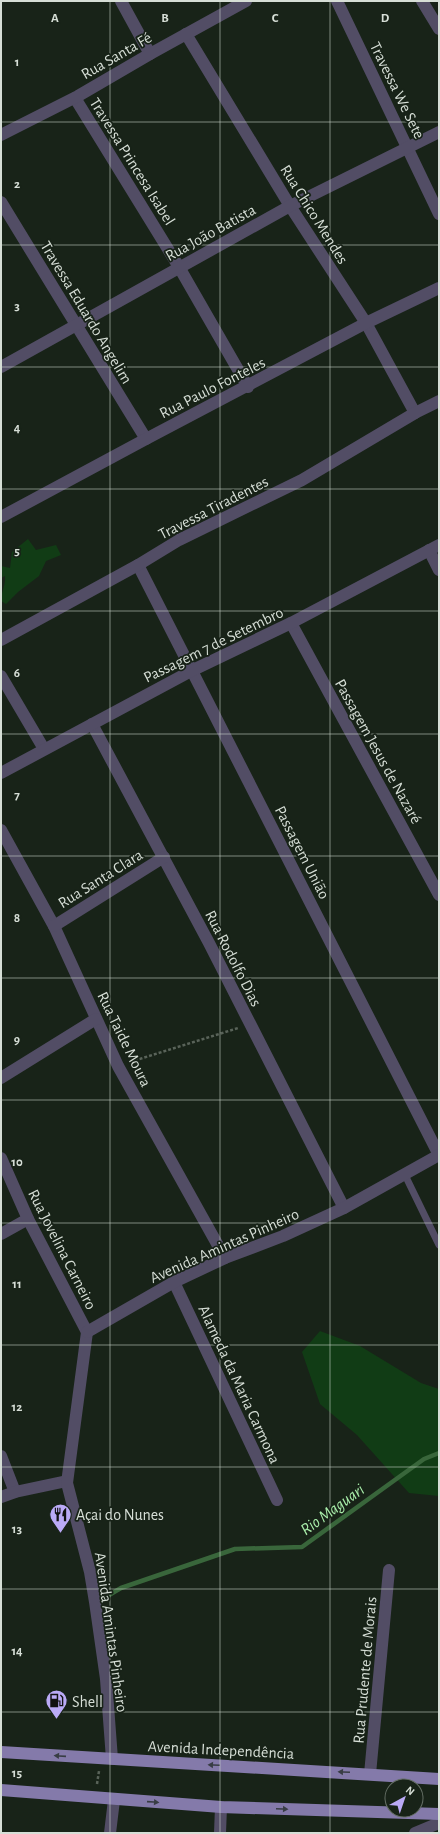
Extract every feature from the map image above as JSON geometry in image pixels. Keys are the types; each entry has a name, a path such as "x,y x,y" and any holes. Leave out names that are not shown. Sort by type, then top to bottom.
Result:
{"main road":[{"name":"Avenida Independência","path":"1,1752 370,1774 439,1780"},
{"path":"1,1790 114,1800 221,1807 439,1814"}],"street":[{"path":"121,1 150,54"},
{"name":"Rua Santa Fé","path":"1,135 75,98 150,54 246,1"},
{"name":"Travessa We Sete","path":"337,1 439,214"},
{"path":"422,1 439,29"},
{"name":"Rua Chico Mendes","path":"186,34 290,206 366,323 415,413"},
{"name":"Travessa Princesa Isabel","path":"75,98 179,267 248,387"},
{"name":"Rua João Batista","path":"1,367 290,206 439,132"},
{"name":"Travessa Eduardo Angelim","path":"1,202 146,439"},
{"name":"Rua Paulo Fonteles","path":"1,517 366,323 439,288"},
{"name":"Travessa Tiradentes","path":"1,640 179,540 302,480 415,413 439,401"},
{"path":"434,547 439,570"},
{"name":"Passagem 7 de Setembro","path":"1,773 193,670 291,624 434,547"},
{"name":"Passagem União","path":"138,564 439,1155"},
{"name":"Passagem Jesus de Nazaré","path":"291,624 439,895"},
{"path":"1,676 44,749"},
{"name":"Rua Rodolfo Dias","path":"92,724 164,857 344,1208"},
{"name":"Rua Taide Moura","path":"1,830 54,926 118,1066 225,1258"},
{"name":"Rua Santa Clara","path":"54,926 164,857"},
{"path":"1,1078 96,1019"},
{"name":"Avenida Amintas Pinheiro","path":"112,1759 106,1679 95,1602 90,1572 67,1481 87,1332 174,1282 225,1258 283,1236 344,1208 439,1155"},
{"name":"Rua Jovelina Carneiro","path":"1,1158 28,1219 87,1332"},
{"path":"1,1234 28,1219"},
{"name":"Alameda da Maria Carmona","path":"174,1282 277,1500"},
{"path":"1,1456 15,1492"},
{"path":"1,1497 15,1492 67,1481"},
{"name":"Rua Prudente de Morais","path":"370,1774 389,1570"},
{"path":"110,1833 114,1800"},
{"path":"220,1833 221,1807"},
{"path":"415,1833 439,1823"}],"lane":[{"path":"405,1175 439,1245"}],"path":[{"path":"118,1066 250,1024"}],"green space":[{"path":"28,539 36,550 56,545 61,555 46,561 39,576 18,592 6,604 1,601 5,576 1,578 1,566 10,568 12,552"},
{"path":"320,1331 360,1346 421,1383 439,1389 439,1496 409,1493 357,1435 320,1404 302,1352"}],"waterway":[{"name":"Rio Maguari","path":"97,1602 121,1588 235,1549 302,1547 424,1459 439,1453"}],"place":[{"name":"Açai do Nunes","path":"61,1534"},
{"name":"Shell","path":"56,1720"}]}
